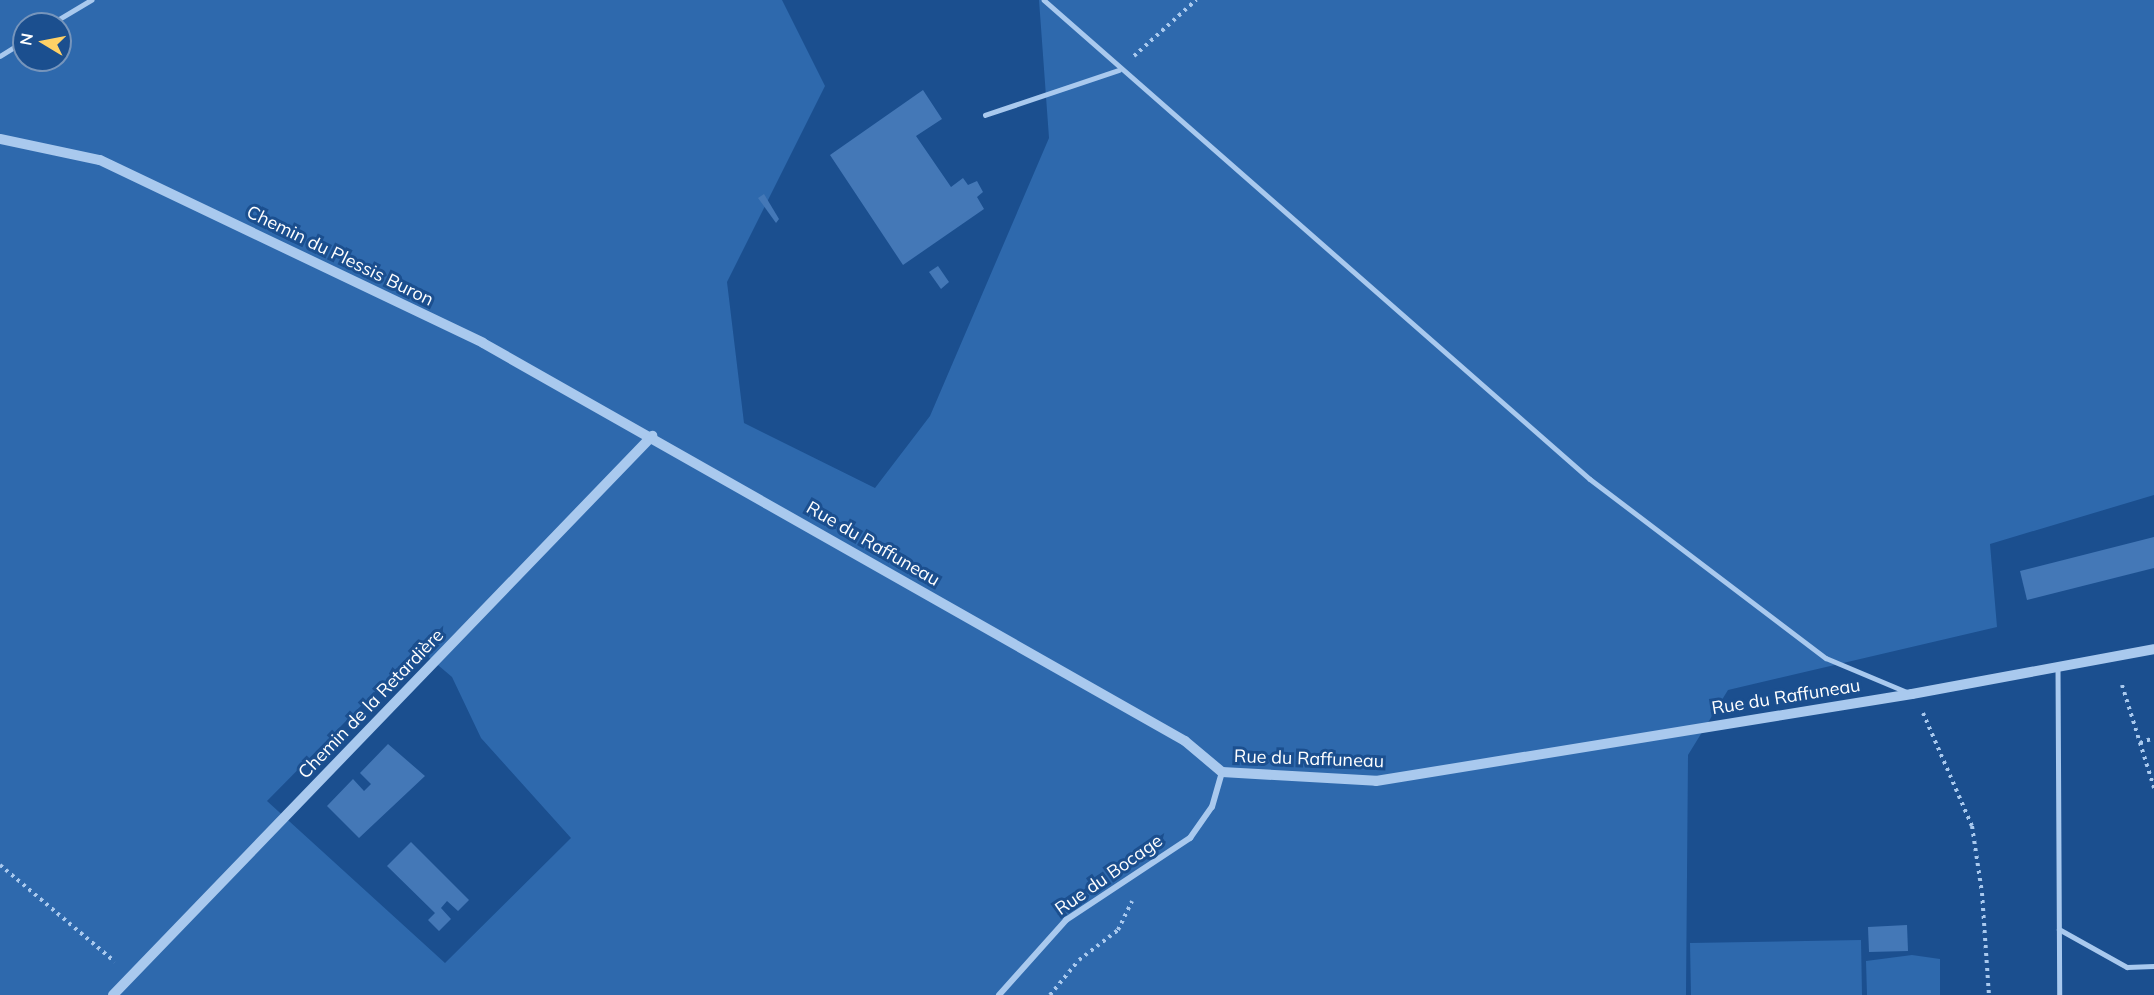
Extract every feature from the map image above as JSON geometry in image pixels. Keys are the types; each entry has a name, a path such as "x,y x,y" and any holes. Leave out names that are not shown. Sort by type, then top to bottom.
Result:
{"street":[{"name":"Chemin du Plessis Buron","path":"0,139 100,160 483,343 652,436"},
{"name":"Rue du Raffuneau","path":"652,436 1185,741 1222,772 1376,781 1912,694 2154,649"},
{"name":"Chemin de la Retardière","path":"113,995 652,436"},
{"name":"Rue du Bocage","path":"999,995 1066,920 1190,838 1212,807 1222,772"}],"lane":[{"path":"71,12 91,0"},
{"path":"1044,0 1119,70 1590,479 1826,658 1912,694"},
{"path":"985,115 1119,70"},
{"path":"2058,667 2060,995"},
{"path":"2059,929 2127,967 2154,966"}],"path":[{"path":"1119,70 1196,0"},
{"path":"2122,685 2154,788"},
{"path":"1912,694 1941,747 1971,826 1982,893 1989,995"},
{"path":"2140,743 2154,738"},
{"path":"1050,995 1079,960 1118,930 1149,864"},
{"path":"0,865 132,976"}],"shaded area":[{"path":"0,0 782,0 825,86 727,282 744,423 875,488 930,416 1049,138 1039,0 2154,0 2154,495 1990,544 1997,627 1728,690 1688,755 1686,995 0,995","holes":["418,648 452,677 481,738 571,838 445,963 267,801"]},
{"path":"1861,940 1862,995 1691,995 1690,943"},
{"path":"1912,955 1940,959 1940,995 1867,995 1866,961"}],"building":[{"path":"923,90 942,119 916,136 951,187 963,178 968,185 977,181 983,192 977,197 984,209 903,265 830,155"},
{"path":"764,194 779,219 776,223 758,198"},
{"path":"938,266 949,282 941,289 929,272"},
{"path":"2154,537 2154,568 2027,600 2020,571"},
{"path":"388,744 425,776 359,838 327,806 353,779 364,791 371,784 360,773"},
{"path":"411,842 469,900 458,911 447,901 441,908 451,919 439,931 428,920 435,913 387,866"},
{"path":"1907,925 1908,951 1869,952 1868,927"}]}
